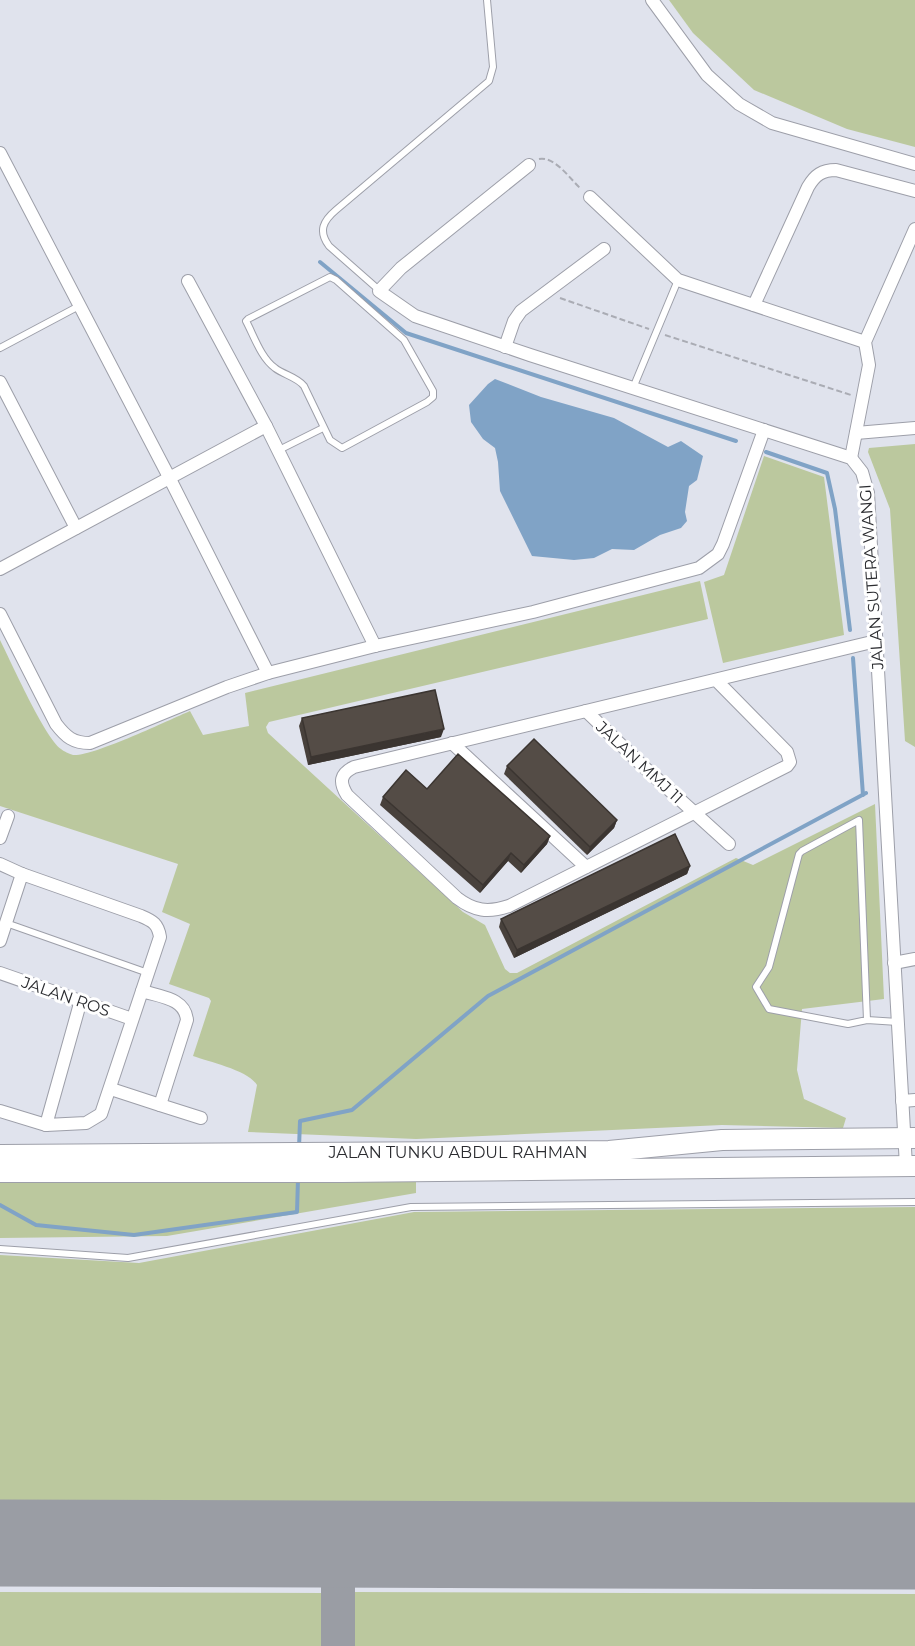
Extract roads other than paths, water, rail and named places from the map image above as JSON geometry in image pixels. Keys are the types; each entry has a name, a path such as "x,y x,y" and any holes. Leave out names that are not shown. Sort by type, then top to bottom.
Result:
{"main road":[{"name":"JALAN TUNKU ABDUL RAHMAN","path":"343,1162 609,1151 722,1140 910,1138"},
{"name":"JALAN TUNKU ABDUL RAHMAN","path":"0,1155 115,1156 282,1162"},
{"name":"JALAN TUNKU ABDUL RAHMAN","path":"0,1172 282,1162 910,1166"}],"street":[{"path":"652,0 707,75 723,91 747,109 772,123 915,164"},
{"path":"0,153 170,477 268,673"},
{"path":"529,165 401,268 379,291 415,316 851,458 868,365 864,342 915,229"},
{"path":"754,305 808,187 820,173 836,170 915,191"},
{"path":"590,197 678,280 864,342"},
{"path":"505,347 514,321 521,311 604,249"},
{"path":"188,281 279,450 375,646"},
{"path":"1,388 76,528"},
{"path":"0,569 266,426"},
{"path":"856,433 915,428"},
{"path":"0,614 56,724 66,737 77,743 90,742 268,673 375,646 533,612 699,568 718,554 723,544 764,430"},
{"name":"JALAN SUTERA WANGI","path":"851,458 862,472 868,493 894,963 898,1022 909,1101 910,1166"},
{"path":"716,680 787,752 790,762 787,766 509,906 495,910 480,910 466,905 347,795 342,787 341,777 354,767 876,641"},
{"name":"JALAN MMJ 11","path":"586,711 729,844"},
{"path":"452,743 586,867"},
{"path":"0,838 8,816"},
{"path":"0,864 154,921 159,928 160,937 101,1114 86,1124 46,1125 0,1111"},
{"path":"0,941 22,874"},
{"path":"894,963 915,959"},
{"name":"JALAN ROS","path":"0,973 132,1019"},
{"path":"142,992 182,1004 188,1020 159,1105"},
{"path":"46,1125 81,1000"},
{"path":"111,1089 201,1118"}],"lane":[{"path":"379,291 329,246 323,238 322,226 325,219 489,81 493,67 487,0"},
{"path":"330,278 336,280 404,340 433,391 433,397 342,448 330,440 323,428 304,386 300,381 268,362 246,321 330,278"},
{"path":"633,388 678,280"},
{"path":"0,348 79,306"},
{"path":"279,450 323,428"},
{"path":"867,1020 859,820 799,854 769,968 756,987 769,1009 849,1024 867,1020 898,1022"},
{"path":"6,923 149,974"},
{"path":"0,1249 128,1258 411,1207 915,1202"}],"water":[{"path":"495,379 541,397 614,418 668,447 681,441 703,456 697,480 689,486 685,512 687,521 681,528 660,535 634,550 612,549 594,558 574,560 532,556 500,491 495,448 483,439 471,422 469,405"}],"waterway":[{"path":"320,262 406,333 736,441"},
{"path":"766,452 827,473 835,509 850,630"},
{"path":"853,658 863,795"},
{"path":"299,1148 300,1121 352,1110 488,996 866,793"},
{"path":"0,1205 36,1225 134,1235 297,1212 298,1179"}]}
